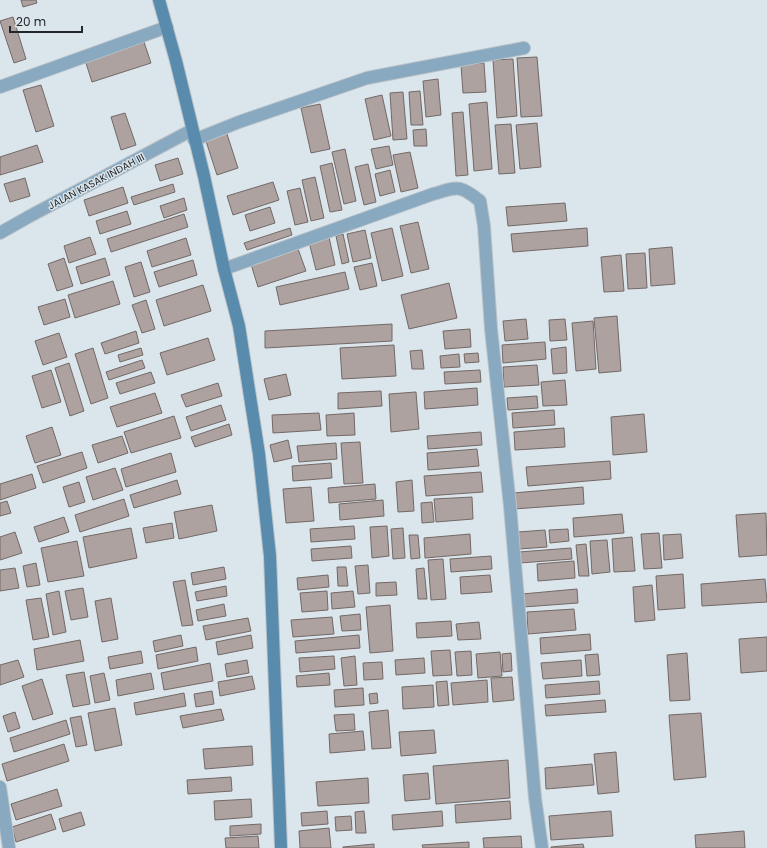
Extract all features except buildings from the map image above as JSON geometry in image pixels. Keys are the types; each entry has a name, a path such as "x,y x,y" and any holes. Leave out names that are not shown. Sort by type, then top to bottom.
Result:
{"street":[{"path":"159,0 176,61 204,176 240,333 259,454 270,556 281,848"},
{"path":"0,87 167,27"},
{"name":"JALAN KASAK INDAH III","path":"0,233 30,216 193,135 239,122 367,78 524,48"},
{"path":"224,268 433,194 455,188 467,191 480,201 484,226 491,329 510,506 535,798 542,848"},
{"path":"0,786 9,848"}]}
